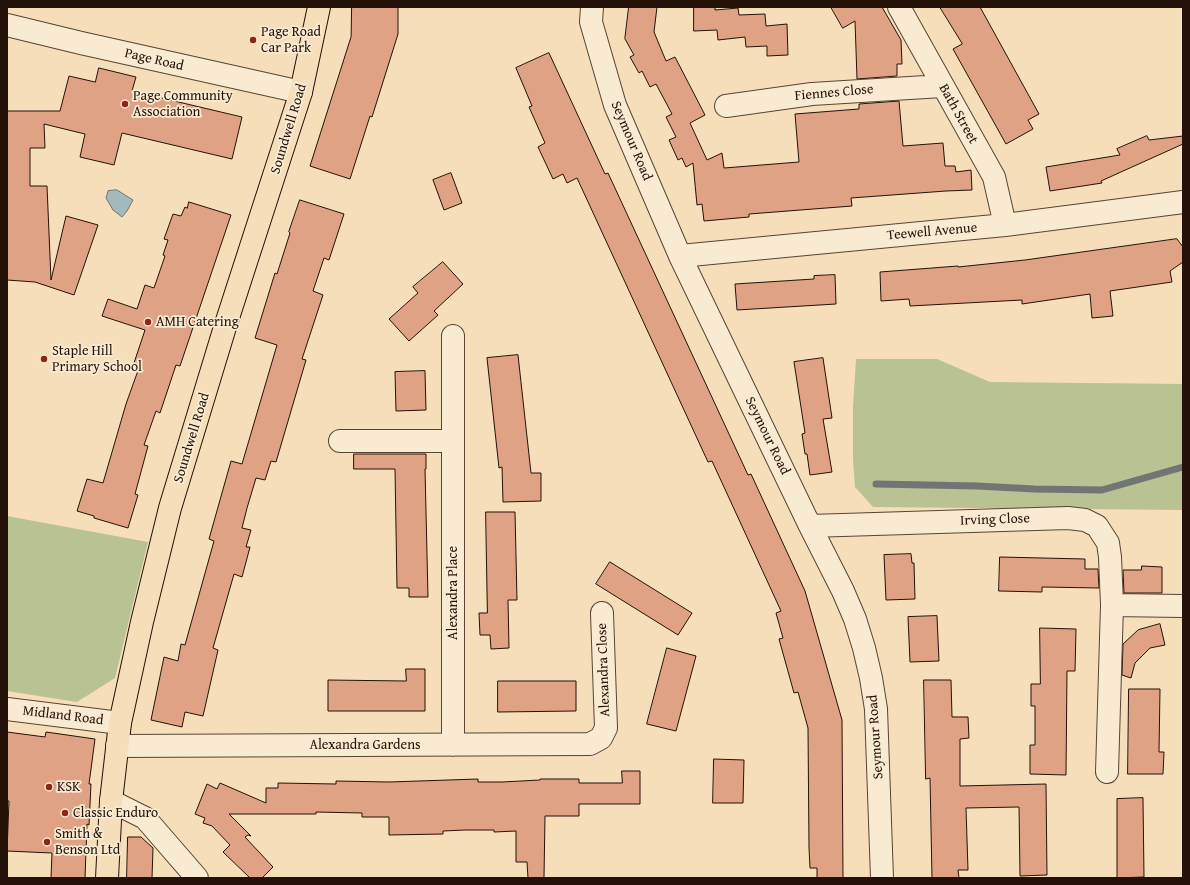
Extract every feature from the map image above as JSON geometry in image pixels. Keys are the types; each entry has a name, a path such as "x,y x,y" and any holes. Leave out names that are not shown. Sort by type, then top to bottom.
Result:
{"main road":[{"name":"Soundwell Road","path":"107,878 111,801 120,723 142,622 170,508 225,327 301,92 319,7"}],"street":[{"name":"Seymour Road","path":"592,7 591,22 615,105 680,256 810,526 843,591 855,619 864,648 876,709 881,811 882,878"},
{"name":"Bath Street","path":"899,7 994,177 1005,225"},
{"name":"Page Road","path":"7,25 88,45 301,92"},
{"name":"Fiennes Close","path":"726,106 812,94 942,86"},
{"name":"Teewell Avenue","path":"680,256 1005,225 1183,202"},
{"name":"Alexandra Place","path":"452,336 453,745"},
{"path":"340,441 452,441"},
{"name":"Irving Close","path":"810,526 1068,518 1085,520 1097,526 1108,543 1112,605 1107,772"},
{"path":"1112,605 1183,606"},
{"name":"Alexandra Close","path":"602,613 606,728"},
{"name":"Midland Road","path":"7,709 120,723"},
{"name":"Alexandra Gardens","path":"117,746 590,744 601,738 606,728"},
{"path":"111,801 145,818 197,878"}],"green space":[{"path":"856,359 937,359 990,382 1183,384 1183,510 873,507 855,487 853,459 853,407"},
{"path":"7,516 148,542 115,678 77,702 7,691"}],"shaded area":[{"path":"117,190 133,200 122,217 113,210 106,198 108,191"}],"building":[{"path":"352,7 398,7 398,34 372,117 370,116 350,179 310,166 351,37"},
{"path":"629,7 657,7 654,32 666,61 675,57 705,115 690,123 707,160 722,153 724,168 799,162 795,114 859,109 859,104 899,101 903,146 943,143 945,166 955,166 956,172 971,170 972,190 851,198 852,206 749,214 749,217 704,221 702,204 697,205 693,163 686,167 682,158 678,160 669,140 676,137 666,117 672,114 656,84 650,87 642,71 639,73 630,57 634,55 625,39"},
{"path":"694,7 715,7 715,10 738,8 739,15 765,14 766,26 787,24 788,55 767,56 767,46 746,47 745,37 718,40 717,30 694,31"},
{"path":"831,7 882,7 901,40 902,64 897,64 897,76 857,79 855,21 843,28"},
{"path":"940,7 980,7 1039,114 1028,120 1033,129 1006,144 953,49 962,44"},
{"path":"549,53 605,174 608,173 748,475 751,474 805,591 842,720 843,878 817,878 817,868 810,868 808,728 798,692 794,693 779,639 783,638 776,613 781,611 712,461 708,462 577,178 567,183 563,174 553,179 538,147 545,143 529,107 532,106 516,68"},
{"path":"99,68 136,77 132,91 242,117 232,159 122,133 114,165 80,157 85,134 44,124 45,148 30,148 30,186 47,186 51,280 66,216 98,225 74,295 35,282 7,280 7,111 60,111 69,76 95,82"},
{"path":"1147,136 1149,140 1183,136 1183,144 1101,181 1102,183 1050,191 1046,167 1120,155 1117,149"},
{"path":"451,173 462,203 444,210 433,180"},
{"path":"300,200 344,214 329,260 324,258 313,291 323,295 302,359 306,360 276,462 271,461 265,480 256,478 247,508 242,528 251,530 246,547 250,547 242,577 234,574 213,648 218,650 203,716 185,712 182,727 151,720 164,657 178,661 181,644 185,645 214,541 209,539 231,461 242,464 277,345 255,338"},
{"path":"189,202 231,215 180,366 176,365 160,413 156,411 144,445 148,446 135,494 138,495 128,528 94,518 94,516 77,511 87,479 103,483 126,404 140,365 134,363 145,330 102,316 108,299 137,309 145,285 154,288 165,256 163,255 168,240 164,239 173,214 181,216 185,207 187,208"},
{"path":"1177,239 1183,247 1183,262 1170,271 1172,282 1110,291 1113,316 1092,318 1090,294 1022,304 1022,300 910,306 909,299 881,301 880,272 958,267 1025,260"},
{"path":"443,262 463,284 434,311 438,315 409,341 389,319 418,293 413,287"},
{"path":"835,275 836,304 737,310 735,284 814,279 814,276"},
{"path":"518,355 531,473 541,473 541,501 503,502 502,467 499,468 487,358"},
{"path":"823,358 832,418 823,419 832,472 810,475 802,434 805,433 794,362"},
{"path":"425,371 426,410 396,411 395,372"},
{"path":"354,454 426,454 425,469 428,597 409,597 409,588 397,588 395,469 354,469"},
{"path":"486,512 515,512 517,600 508,600 509,648 491,649 490,635 480,635 479,613 487,613"},
{"path":"911,554 912,563 914,563 915,599 886,600 884,555"},
{"path":"1000,557 1085,559 1085,569 1098,569 1099,588 1042,587 1042,592 999,591"},
{"path":"610,562 692,613 678,635 596,584"},
{"path":"1142,566 1162,567 1162,593 1124,593 1123,570 1141,570"},
{"path":"937,616 939,661 910,662 908,617"},
{"path":"1160,624 1165,645 1150,648 1135,663 1131,678 1122,675 1123,644 1138,630"},
{"path":"1040,628 1076,629 1075,671 1067,671 1066,775 1030,774 1030,745 1035,745 1035,706 1031,706 1031,684 1040,684"},
{"path":"667,648 696,656 676,731 647,724"},
{"path":"406,669 425,669 425,711 328,711 328,680 406,681"},
{"path":"924,680 951,680 952,717 968,717 969,738 960,739 960,786 1046,784 1047,875 1020,876 1019,807 966,808 968,870 958,870 959,878 932,878 930,778 926,779"},
{"path":"498,681 576,681 576,711 498,712"},
{"path":"1129,689 1160,689 1159,752 1164,752 1163,774 1128,774"},
{"path":"7,732 45,737 46,732 95,739 89,784 91,784 89,825 87,824 85,878 51,878 52,853 7,851 9,801 7,801"},
{"path":"714,759 744,760 743,803 713,803"},
{"path":"622,771 640,771 640,804 579,804 579,816 545,816 544,878 528,878 527,862 516,862 516,831 494,832 494,830 465,830 443,831 443,834 389,835 389,817 362,817 362,813 316,812 316,814 229,814 251,836 248,835 245,837 273,867 262,878 250,878 223,852 230,845 212,826 203,823 205,818 195,814 207,784 217,789 220,783 266,803 266,788 278,788 278,783 336,784 336,781 389,782 478,779 478,782 502,782 540,779 579,779 579,783 622,783"},
{"path":"1143,798 1144,877 1117,878 1117,799"},
{"path":"128,837 141,837 153,848 152,878 127,878"}],"waterway":[{"path":"876,484 1102,490 1183,467"}],"place":[{"name":"Page Road Car Park","path":"253,40"},
{"name":"Page Community Association","path":"125,104"},
{"name":"AMH Catering","path":"148,322"},
{"name":"Staple Hill Primary School","path":"44,359"},
{"name":"KSK","path":"49,787"},
{"name":"Classic Enduro","path":"65,813"},
{"name":"Smith & Benson Ltd","path":"47,842"}]}
